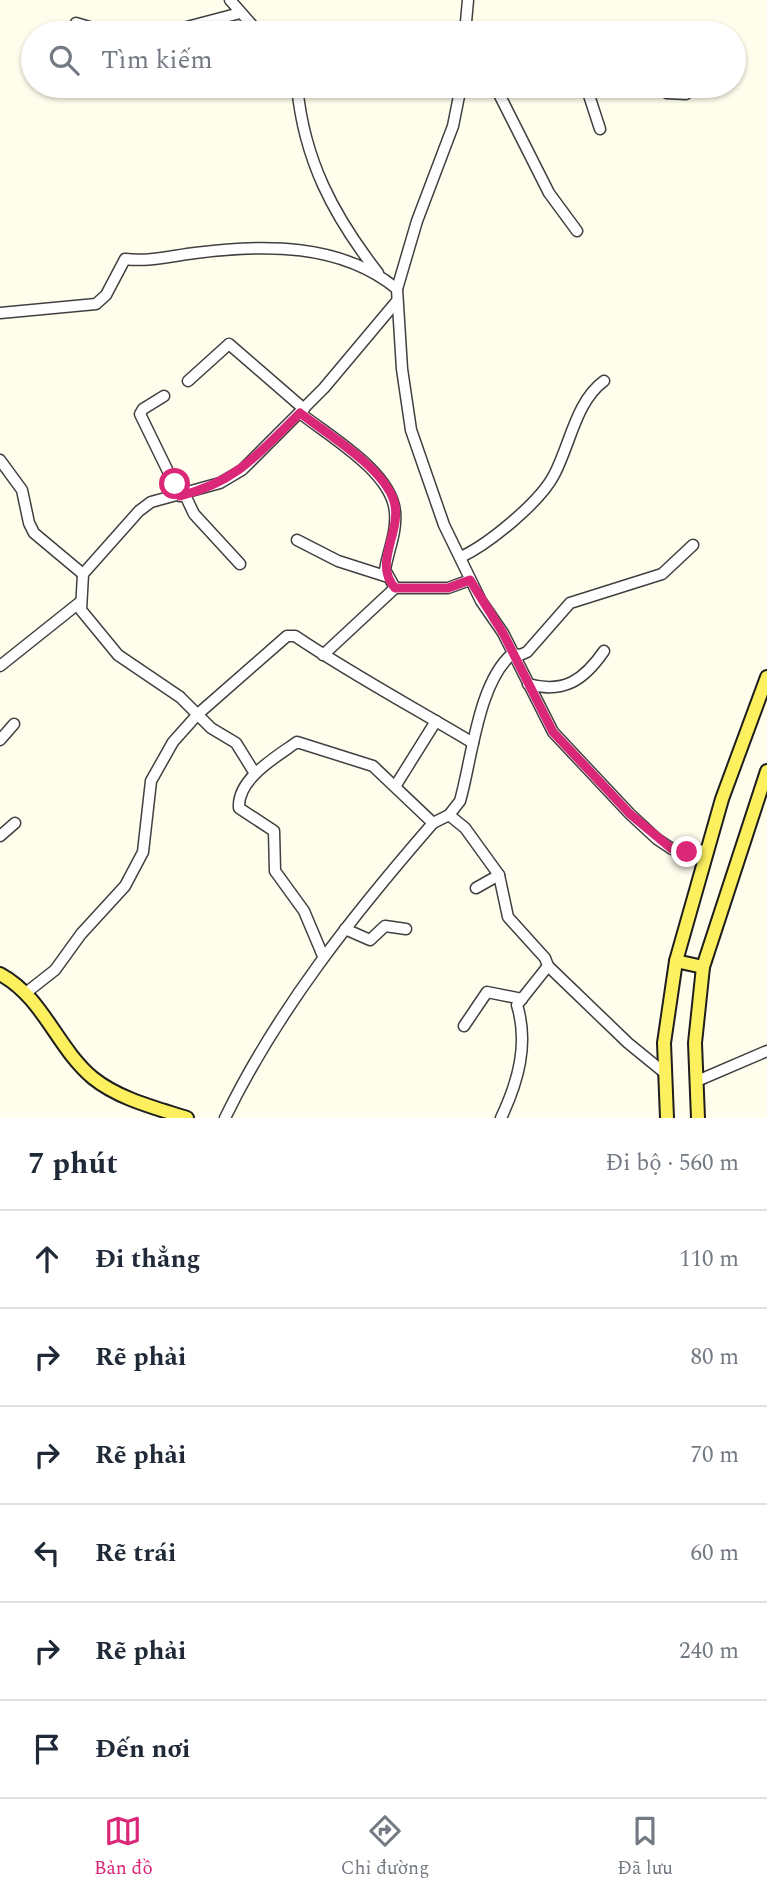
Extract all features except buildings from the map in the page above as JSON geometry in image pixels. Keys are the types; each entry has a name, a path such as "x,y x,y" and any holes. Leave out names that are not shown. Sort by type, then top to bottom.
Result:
{"main road":[{"path":"665,1116 664,1043 676,961 707,850 767,677"},
{"path":"698,1118 695,1043 703,967 767,771"},
{"path":"676,961 703,967"},
{"path":"0,974 27,992 92,1077 111,1091 187,1118"}],"street":[{"path":"230,0 248,21"},
{"path":"467,21 468,0"},
{"path":"210,21 240,13"},
{"path":"299,98 304,138 337,214 378,274 397,289"},
{"path":"459,98 453,126 417,221 397,289 405,399 411,430 444,525 470,580 553,732 630,814 672,849 687,852 707,850"},
{"path":"501,98 549,193 577,231"},
{"path":"590,98 600,129"},
{"path":"0,313 96,304 106,295 125,259 151,260 234,249 291,248 328,256 378,274"},
{"path":"254,772 236,743 211,728 180,696 118,655 85,616 79,603 83,574 145,505 182,495 235,475 302,411 397,301"},
{"path":"188,381 229,344 373,471 389,490 396,513 386,576"},
{"path":"461,557 509,524 553,478 587,397 604,381"},
{"path":"164,396 143,409 140,414 194,514 240,564"},
{"path":"0,460 22,490 29,523 34,533 83,574"},
{"path":"297,540 338,561 386,576 395,588"},
{"path":"225,1118 245,1076 323,956 433,823 449,815 460,801 491,682 512,654 527,652 570,603 662,574 693,545"},
{"path":"323,655 395,588 448,588 470,580"},
{"path":"0,666 79,603"},
{"path":"27,992 55,970 81,934 125,886 143,852 149,795 157,767 173,742 198,714 287,636 295,636 382,693 473,743"},
{"path":"528,684 556,689 569,686 586,673 604,651"},
{"path":"396,785 436,721"},
{"path":"0,740 15,724"},
{"path":"323,956 304,911 275,871 274,831 239,808 245,785 254,772 297,742 373,766 433,823"},
{"path":"449,815 464,828 499,875 508,917 548,966 628,1043 666,1074"},
{"path":"0,836 15,823"},
{"path":"476,888 499,875"},
{"path":"345,929 370,940 385,926 406,929"},
{"path":"501,1118 520,1066 523,1039 517,1005 548,966"},
{"path":"464,1026 487,992 522,999"},
{"path":"697,1081 767,1051"}],"route":[{"path":"175,484 180,496 228,479 242,470 300,413 373,471 389,490 396,513 385,570 395,588 448,588 470,580 503,633 553,732 657,839 672,849 687,852"}]}
